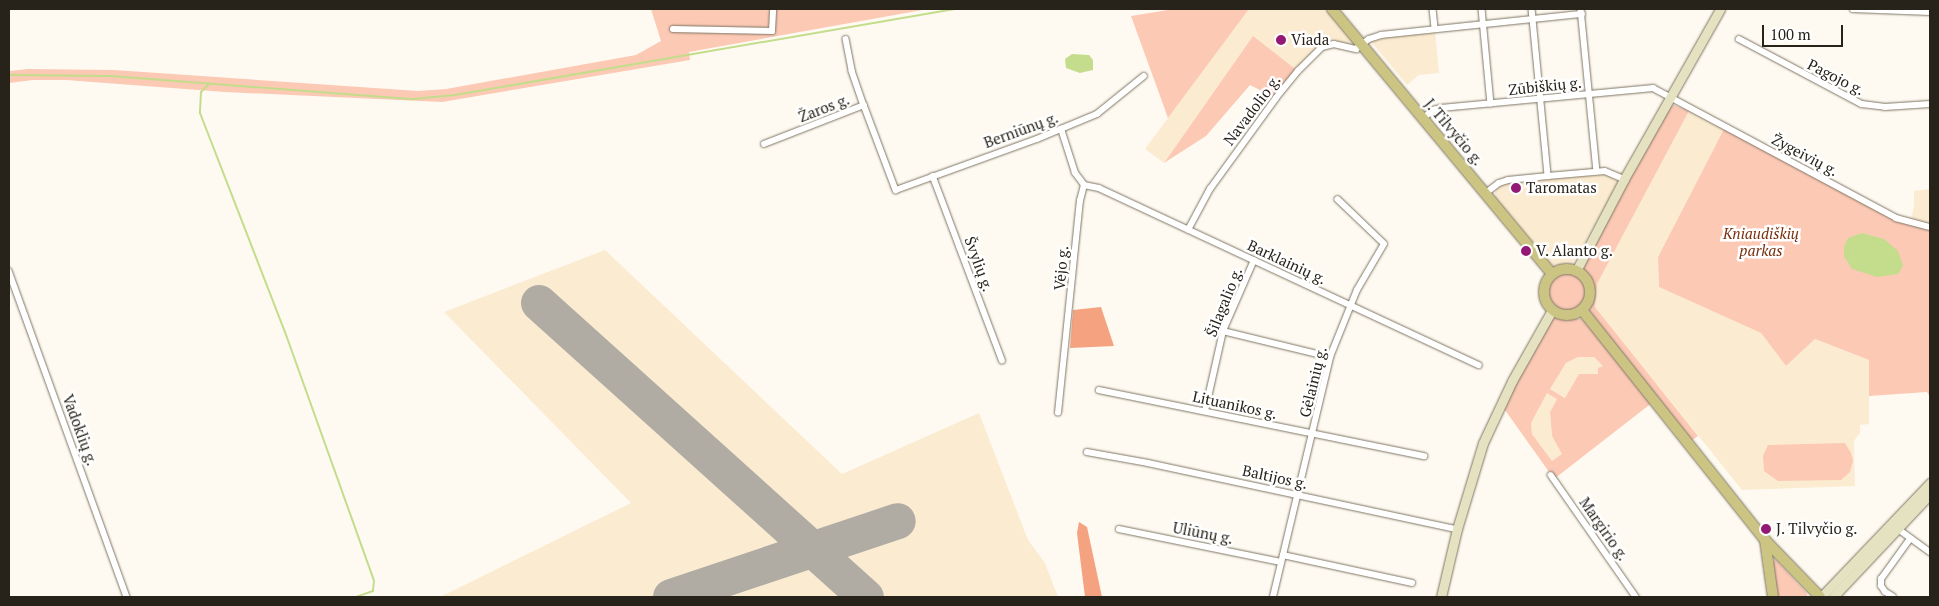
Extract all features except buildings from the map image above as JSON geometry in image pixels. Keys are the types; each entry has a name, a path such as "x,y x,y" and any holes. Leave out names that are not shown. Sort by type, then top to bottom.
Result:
{"main road":[{"name":"J. Tilvyčio g.","path":"1332,9 1552,274"},
{"path":"1576,271 1624,179 1720,9"},
{"path":"1564,269 1576,271 1585,278 1590,289 1588,300 1582,310 1567,315 1552,310 1546,302 1544,292 1546,282 1552,274 1564,269"},
{"path":"1441,597 1456,529 1483,443 1512,381 1552,310"},
{"path":"1582,310 1765,540 1820,597 1930,483"},
{"path":"1833,597 1930,494"},
{"path":"1765,540 1772,597"}],"street":[{"path":"673,29 772,31 773,9"},
{"path":"1433,9 1435,29"},
{"path":"1482,9 1491,104"},
{"path":"1532,9 1548,176"},
{"path":"1853,9 1930,12"},
{"path":"1362,46 1369,39 1381,35 1533,19 1582,11 1597,171"},
{"path":"846,39 852,71 864,105"},
{"name":"Pagojo g.","path":"1739,39 1862,104 1885,107 1930,104"},
{"name":"Navadolio g.","path":"1188,230 1210,189 1298,71 1322,47 1334,44 1356,50 1362,46"},
{"name":"Berniūnų g.","path":"896,190 1097,114 1144,76"},
{"name":"Zūbiškių g.","path":"1423,118 1434,110 1653,88 1670,97"},
{"name":"Žygeivių g.","path":"1670,97 1896,218 1930,227"},
{"name":"Žaros g.","path":"764,144 864,105 896,190"},
{"path":"1061,129 1075,173 1084,186"},
{"path":"1486,193 1499,182 1508,180 1597,171 1613,174 1624,179"},
{"name":"Švylių g.","path":"933,176 1002,360"},
{"name":"Barklainių g.","path":"1084,186 1099,188 1479,365"},
{"name":"Vėjo g.","path":"1058,413 1080,201 1084,186"},
{"name":"Gėlainių g.","path":"1273,597 1330,357 1357,290 1384,244 1338,200"},
{"name":"Šilagalio g.","path":"1205,411 1223,331 1254,260"},
{"name":"Vadoklių g.","path":"9,271 127,597"},
{"path":"1223,331 1330,357"},
{"name":"Lituanikos g.","path":"1099,390 1424,456"},
{"name":"Baltijos g.","path":"1087,452 1296,494 1456,529"},
{"name":"Margirio g.","path":"1552,475 1636,597"},
{"path":"1897,528 1930,552"},
{"name":"Uliūnų g.","path":"1119,529 1412,583"},
{"path":"1893,597 1885,592 1881,586 1881,579 1910,539"}],"shaded area":[{"path":"1249,9 1325,9 1358,48 1329,45 1298,71 1253,36 1164,163 1145,149"},
{"path":"1435,29 1439,73 1419,75 1407,85 1369,39"},
{"path":"1072,54 1089,55 1093,60 1093,70 1080,73 1066,68 1065,59"},
{"path":"1689,111 1724,129 1658,257 1659,287 1761,333 1786,366 1815,339 1869,360 1869,424 1860,425 1860,433 1854,441 1855,486 1742,490 1595,307 1597,284"},
{"path":"1594,168 1624,173 1575,260 1569,266 1556,267 1546,261 1495,197 1496,189 1492,184 1505,177"},
{"path":"1930,189 1930,225 1911,221 1914,191"},
{"path":"1862,233 1884,239 1898,251 1903,266 1898,274 1877,277 1852,269 1844,256 1844,247 1848,238"},
{"path":"605,250 842,474 979,413 1028,540 1045,563 1058,597 440,597 631,503 444,312"},
{"path":"1101,307 1114,346 1070,348 1073,310"},
{"path":"1578,357 1594,357 1603,366 1598,369 1598,374 1579,375 1566,398 1550,389 1566,363"},
{"path":"1547,392 1557,399 1550,412 1552,436 1563,454 1552,461 1532,434 1531,423"},
{"path":"1079,522 1087,527 1102,597 1085,597 1077,533"}],"green space":[{"path":"651,9 928,9 689,52 690,60 442,102 225,92 66,80 33,80 9,83 9,71 28,69 114,70 418,91 446,89 636,55 661,41"},
{"path":"1174,9 1249,9 1168,118 1131,16"},
{"path":"1253,36 1298,71 1276,98 1250,85 1206,136 1164,163"},
{"path":"1674,105 1689,111 1597,284 1595,307 1698,436 1691,441 1590,312 1592,289 1583,269 1588,252 1669,107"},
{"name":"Kniaudiškių parkas","path":"1724,129 1896,220 1930,229 1930,397 1927,392 1869,396 1869,360 1815,339 1786,366 1761,333 1659,287 1658,257"},
{"path":"1571,272 1578,275 1584,281 1587,292 1586,300 1578,309 1571,312 1563,312 1556,309 1548,300 1547,288 1550,281 1559,273"},
{"path":"1558,317 1582,319 1653,402 1554,479 1500,403 1531,344 1552,319","holes":["1578,357 1594,357 1603,366 1598,368 1598,374 1579,374 1565,398 1550,389 1566,363","1547,393 1557,399 1550,412 1552,436 1562,454 1552,461 1532,434 1531,423"]},
{"path":"1845,443 1853,461 1850,472 1841,480 1778,481 1764,471 1763,456 1768,445"},
{"path":"1775,559 1806,592 1808,597 1777,597 1773,563"}],"waterway":[{"path":"9,75 111,76 413,99 455,95 955,9"},
{"path":"210,83 201,92 200,113 285,332 374,581 373,591 356,597"}],"runway":[{"path":"539,303 866,597"},
{"path":"671,597 898,521"}],"place":[{"name":"Viada","path":"1281,40"},
{"name":"Taromatas","path":"1516,188"},
{"name":"V. Alanto g.","path":"1526,251"},
{"name":"J. Tilvyčio g.","path":"1766,529"}]}
